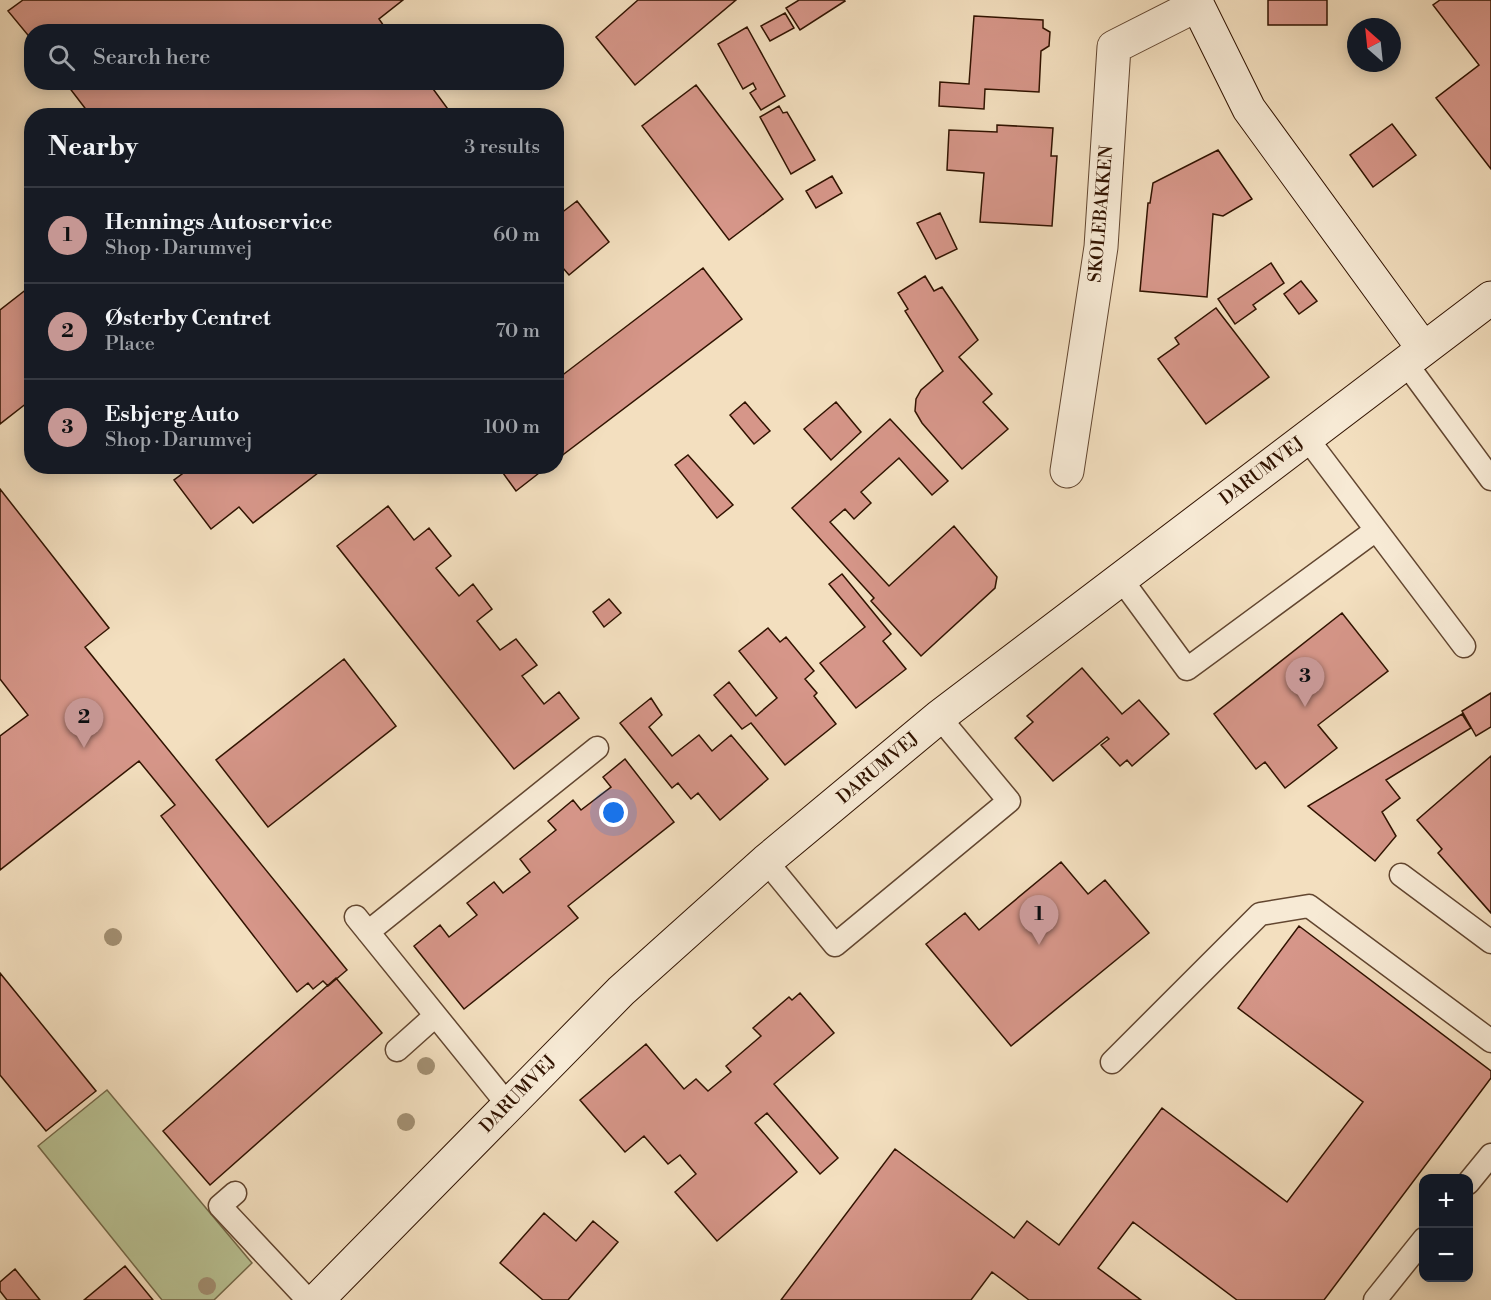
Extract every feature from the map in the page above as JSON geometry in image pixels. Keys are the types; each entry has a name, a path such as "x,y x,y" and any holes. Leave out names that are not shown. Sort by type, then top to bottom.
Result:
{"street":[{"name":"SKOLEBAKKEN","path":"1067,471 1101,247 1114,48 1196,3 1249,109 1414,355"},
{"name":"DARUMVEJ","path":"318,1300 621,991 766,861 939,717 1491,298"}],"lane":[{"path":"1414,355 1491,479"},
{"path":"1306,437 1464,646"},
{"path":"1121,579 1187,669 1376,530"},
{"path":"766,861 835,945 1009,801 939,717"},
{"path":"508,1105 362,925 597,748"},
{"path":"1401,874 1491,942"},
{"path":"1112,1062 1260,914 1308,906 1491,1041"},
{"path":"397,1050 435,1016"},
{"path":"1473,1177 1491,1155"},
{"path":"235,1193 220,1206 308,1300"},
{"path":"1375,1300 1419,1245"}],"green space":[{"path":"107,1090 252,1263 214,1300 162,1300 38,1146"}],"building":[{"path":"23,0 403,0 379,19 382,24 24,24 24,30 8,11"},
{"path":"638,0 736,0 635,85 596,37"},
{"path":"799,0 845,1 800,30 786,8"},
{"path":"1268,0 1327,0 1327,25 1268,25"},
{"path":"1440,0 1491,0 1491,169 1436,98 1479,65 1433,5"},
{"path":"785,13 794,28 770,41 761,26"},
{"path":"974,16 1043,20 1043,28 1050,32 1049,46 1041,51 1039,92 985,89 984,109 939,106 940,82 969,84"},
{"path":"747,27 785,96 761,110 750,93 756,89 753,83 743,89 718,44"},
{"path":"696,85 783,199 729,240 642,126"},
{"path":"71,90 434,90 447,108 85,108"},
{"path":"779,106 783,113 787,112 815,160 791,174 760,117"},
{"path":"1392,124 1416,155 1373,187 1350,155"},
{"path":"997,125 1053,128 1051,156 1057,156 1052,226 980,222 984,173 947,170 949,130 997,132"},
{"path":"1218,150 1252,199 1223,216 1213,214 1207,297 1140,291 1148,203 1150,203 1153,183"},
{"path":"832,176 842,193 816,208 806,191"},
{"path":"577,201 609,242 569,275 564,269 564,211"},
{"path":"940,213 957,249 936,259 917,223"},
{"path":"1271,263 1284,283 1253,305 1256,309 1235,324 1218,299"},
{"path":"703,268 742,319 564,454 564,374"},
{"path":"925,276 934,291 942,287 978,340 959,357 992,394 983,402 1008,429 962,469 922,423 915,411 916,399 921,390 943,371 905,311 908,309 898,293"},
{"path":"1301,281 1317,301 1299,314 1284,294"},
{"path":"24,291 24,405 0,424 0,310"},
{"path":"1216,308 1269,377 1206,424 1158,359 1179,344 1175,338"},
{"path":"745,402 770,431 754,444 730,415"},
{"path":"836,402 861,432 831,460 804,429"},
{"path":"890,419 948,481 932,495 899,458 861,492 871,503 854,519 845,509 830,522 889,586 954,526 997,577 995,588 921,656 871,601 874,598 792,508"},
{"path":"688,455 733,505 717,518 675,465"},
{"path":"182,474 317,474 253,523 239,507 211,529 174,480"},
{"path":"504,474 538,474 516,491"},
{"path":"0,489 109,628 85,647 347,970 328,986 323,981 313,989 308,983 297,992 161,816 175,805 139,761 0,870 0,736 28,715 0,679"},
{"path":"388,506 414,540 429,528 451,556 436,568 459,596 473,584 492,609 477,621 500,650 516,639 537,665 522,676 544,704 559,692 579,718 514,769 337,546"},
{"path":"842,574 891,634 883,641 906,669 856,708 820,663 865,627 829,584"},
{"path":"609,599 621,613 604,627 593,612"},
{"path":"1342,613 1388,671 1318,725 1337,748 1285,788 1265,762 1256,769 1214,714"},
{"path":"768,628 780,642 786,637 814,671 805,679 817,693 814,696 836,724 785,765 751,723 742,729 714,695 729,682 756,716 777,698 739,651"},
{"path":"344,659 396,726 268,827 216,760"},
{"path":"1082,668 1122,714 1139,700 1169,734 1132,766 1127,760 1120,766 1101,745 1109,739 1107,737 1053,781 1015,738 1033,722 1027,716"},
{"path":"1491,693 1491,727 1476,736 1462,711"},
{"path":"651,698 662,715 649,727 672,756 699,735 712,751 731,735 768,779 720,820 698,793 691,799 678,783 672,788 620,723"},
{"path":"1462,714 1471,728 1386,780 1400,798 1382,812 1396,836 1375,861 1308,806"},
{"path":"1491,756 1491,913 1438,853 1442,849 1417,820"},
{"path":"625,759 674,822 568,906 578,918 464,1009 414,946 440,925 449,937 477,915 467,903 494,882 503,893 530,872 520,859 556,830 548,821 573,800 581,810 611,787 603,777"},
{"path":"1061,862 1088,894 1105,880 1149,933 1011,1046 926,944 965,913 979,930"},
{"path":"1299,926 1491,1071 1491,1078 1324,1300 1237,1300 1133,1222 1098,1268 1141,1300 1029,1300 992,1272 971,1300 781,1300 895,1149 1014,1238 1027,1221 1059,1245 1162,1108 1287,1202 1363,1102 1238,1008"},
{"path":"0,973 96,1091 46,1131 0,1075"},
{"path":"336,978 382,1033 210,1185 163,1131"},
{"path":"800,993 834,1033 774,1084 838,1158 820,1174 767,1113 755,1123 797,1172 717,1241 675,1192 696,1174 680,1155 668,1164 644,1136 625,1152 580,1100 646,1044 684,1089 696,1079 708,1091 731,1072 726,1066 761,1036 753,1028 789,997 792,1000"},
{"path":"544,1213 576,1241 593,1221 618,1242 568,1300 543,1300 500,1263"},
{"path":"125,1266 153,1300 84,1300"},
{"path":"15,1269 40,1300 7,1300 0,1291 0,1282"}],"place":[{"name":"Esbjerg Auto","path":"1305,707"},
{"name":"Østerby Centret","path":"84,748"},
{"name":"Hennings Autoservice","path":"1039,945"}]}
